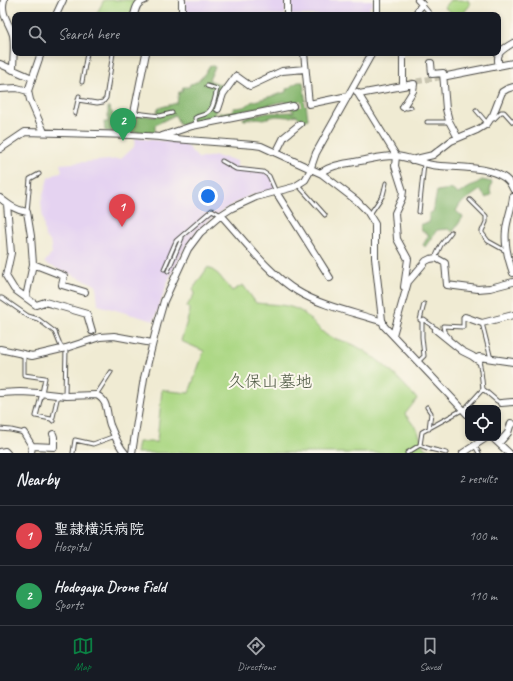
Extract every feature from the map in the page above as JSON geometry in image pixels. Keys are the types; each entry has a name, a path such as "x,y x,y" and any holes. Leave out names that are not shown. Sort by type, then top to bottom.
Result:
{"street":[{"path":"4,0 3,15 12,34"},
{"path":"57,12 63,0"},
{"path":"135,12 136,6 145,0"},
{"path":"182,0 182,12"},
{"path":"287,0 287,12"},
{"path":"377,0 377,12"},
{"path":"416,12 420,2"},
{"path":"501,51 513,43"},
{"path":"12,56 12,70"},
{"path":"40,56 28,91 30,100 44,132"},
{"path":"132,123 145,56"},
{"path":"304,56 309,104 348,96"},
{"path":"132,453 144,378 152,343 164,301 182,261 196,238 221,215 250,199 298,185 305,180 316,153 370,56"},
{"path":"403,56 404,86"},
{"path":"498,56 497,60 499,66"},
{"path":"431,63 432,74 443,73 446,109 450,122 458,138"},
{"path":"447,76 513,63"},
{"path":"0,64 32,78"},
{"path":"218,109 223,94 236,76 250,86 282,70 305,69"},
{"path":"359,94 414,84 415,86 404,107"},
{"path":"412,160 433,155 458,138 477,130 489,121 502,92 513,87"},
{"path":"0,89 17,88 28,91"},
{"path":"352,89 359,94 397,156 395,166 403,191 402,198 395,213 397,239 408,259 404,283 405,292"},
{"path":"160,136 216,120 293,106"},
{"path":"276,153 284,137 300,124"},
{"path":"0,149 25,132 160,136 175,139 261,146 320,173 358,201 370,214 375,224 375,258 384,326 465,412"},
{"path":"320,173 339,164 397,156 424,164 486,170 504,177 513,187"},
{"path":"276,192 330,278"},
{"path":"513,196 506,234 506,251 513,274"},
{"path":"0,198 18,211 27,212 32,236 32,264 26,297"},
{"path":"7,204 11,253 6,276 14,289 36,305 45,302 87,314 92,331"},
{"path":"221,215 278,276 298,292 327,304 383,322"},
{"path":"506,234 513,233"},
{"path":"393,335 408,282 426,261 435,258 445,263 447,286 478,289 490,288 513,282"},
{"path":"32,264 64,276 62,285 85,292"},
{"path":"465,317 482,323 513,314"},
{"path":"435,329 462,351 477,360 479,357 513,362"},
{"path":"0,349 32,356 64,349 100,337 114,336 152,343"},
{"path":"0,393 20,392 65,396 100,396 104,400 108,410 109,423 119,446 125,453"},
{"path":"501,403 513,402"},
{"path":"499,443 508,433 511,423 513,424"},
{"path":"24,433 32,446 31,453"},
{"path":"32,446 54,447 54,436 52,433"},
{"path":"464,453 482,441"},
{"path":"497,441 509,453"},
{"path":"0,452 5,451 7,453"}],"lane":[{"path":"420,2 428,12"},
{"path":"82,82 86,56"},
{"path":"78,100 97,103 103,102 106,98 113,56"},
{"path":"196,125 195,118 207,113 211,109 215,98 217,89 207,86"},
{"path":"75,114 80,96"},
{"path":"404,107 411,108"},
{"path":"476,110 489,121 494,119 501,112 504,112 513,122"},
{"path":"135,113 160,116 172,114"},
{"path":"427,122 450,122"},
{"path":"222,161 236,169 263,172 269,176 276,192"},
{"path":"419,212 424,164"},
{"path":"27,212 30,179 39,174"},
{"path":"370,214 384,195 386,183"},
{"path":"298,185 325,215"},
{"path":"470,200 487,218 482,233 488,241 506,251"},
{"path":"164,269 176,241 212,210 221,215"},
{"path":"435,258 441,245 451,232"},
{"path":"168,270 183,236"},
{"path":"0,298 28,316 38,319 55,332 64,349 65,396"},
{"path":"418,362 424,356 422,321 420,320 424,304"},
{"path":"451,342 444,331 443,326 463,327 463,317 465,317"},
{"path":"422,321 424,320 435,329"},
{"path":"482,323 491,359"},
{"path":"24,355 24,375 45,378 36,416 53,419 58,395"},
{"path":"477,360 481,371 483,389 501,403"},
{"path":"96,395 111,372"},
{"path":"407,453 420,445 422,432 462,410 483,389"},
{"path":"427,407 430,413 429,428"},
{"path":"0,430 11,430 24,433"},
{"path":"73,453 75,440 92,444 115,436"},
{"path":"420,445 429,450 436,450 446,453"},
{"path":"475,446 479,453"}],"shaded area":[{"path":"185,0 285,0 285,12 184,12"},
{"path":"289,0 373,0 373,6 369,6 370,12 289,12"},
{"path":"135,138 184,143 198,158 217,156 224,157 237,161 237,167 262,170 271,176 276,189 249,196 231,205 206,222 195,233 184,249 168,281 154,321 98,305 96,285 44,263 52,253 50,241 45,237 41,202 48,178 62,171 60,164 121,159 134,147"}],"green space":[{"path":"104,0 138,0 133,5 132,12 98,12"},
{"path":"450,0 468,0 470,5 464,12 450,12 444,7"},
{"path":"210,65 215,67 209,80 224,86 214,116 180,125 175,115 155,125 155,133 105,131 104,122 108,122 108,106 113,114 113,121 124,122 126,120 135,122 137,115 156,117 158,108 177,103 179,92 182,92 183,87 189,87 190,84 197,82"},
{"path":"298,82 303,82 308,119 303,121 296,115 290,117 276,116 263,119 258,118 244,120 243,118 267,113 294,112 285,101 220,117 219,113 233,111 234,108 243,107 251,102 286,92 286,89"},
{"path":"482,180 492,182 490,190 491,195 486,198 480,190 460,204 456,211 463,217 453,232 448,229 437,230 425,247 423,245 429,235 421,230 421,224 429,223 429,213 433,212 437,191 451,189 458,194"},
{"name":"久保山墓地","path":"208,267 218,274 232,291 243,285 256,303 297,309 303,312 326,335 354,345 380,362 396,376 417,399 405,414 418,431 424,448 440,453 136,453 138,442 157,442 162,389 189,393 204,351 181,341 190,311 187,306 195,293 193,289"}],"tunnel":[{"path":"408,83 447,76"},
{"path":"293,106 313,102"}],"place":[{"name":"Hodogaya Drone Field","path":"123,141"},
{"name":"聖隷横浜病院","path":"122,227"}]}
